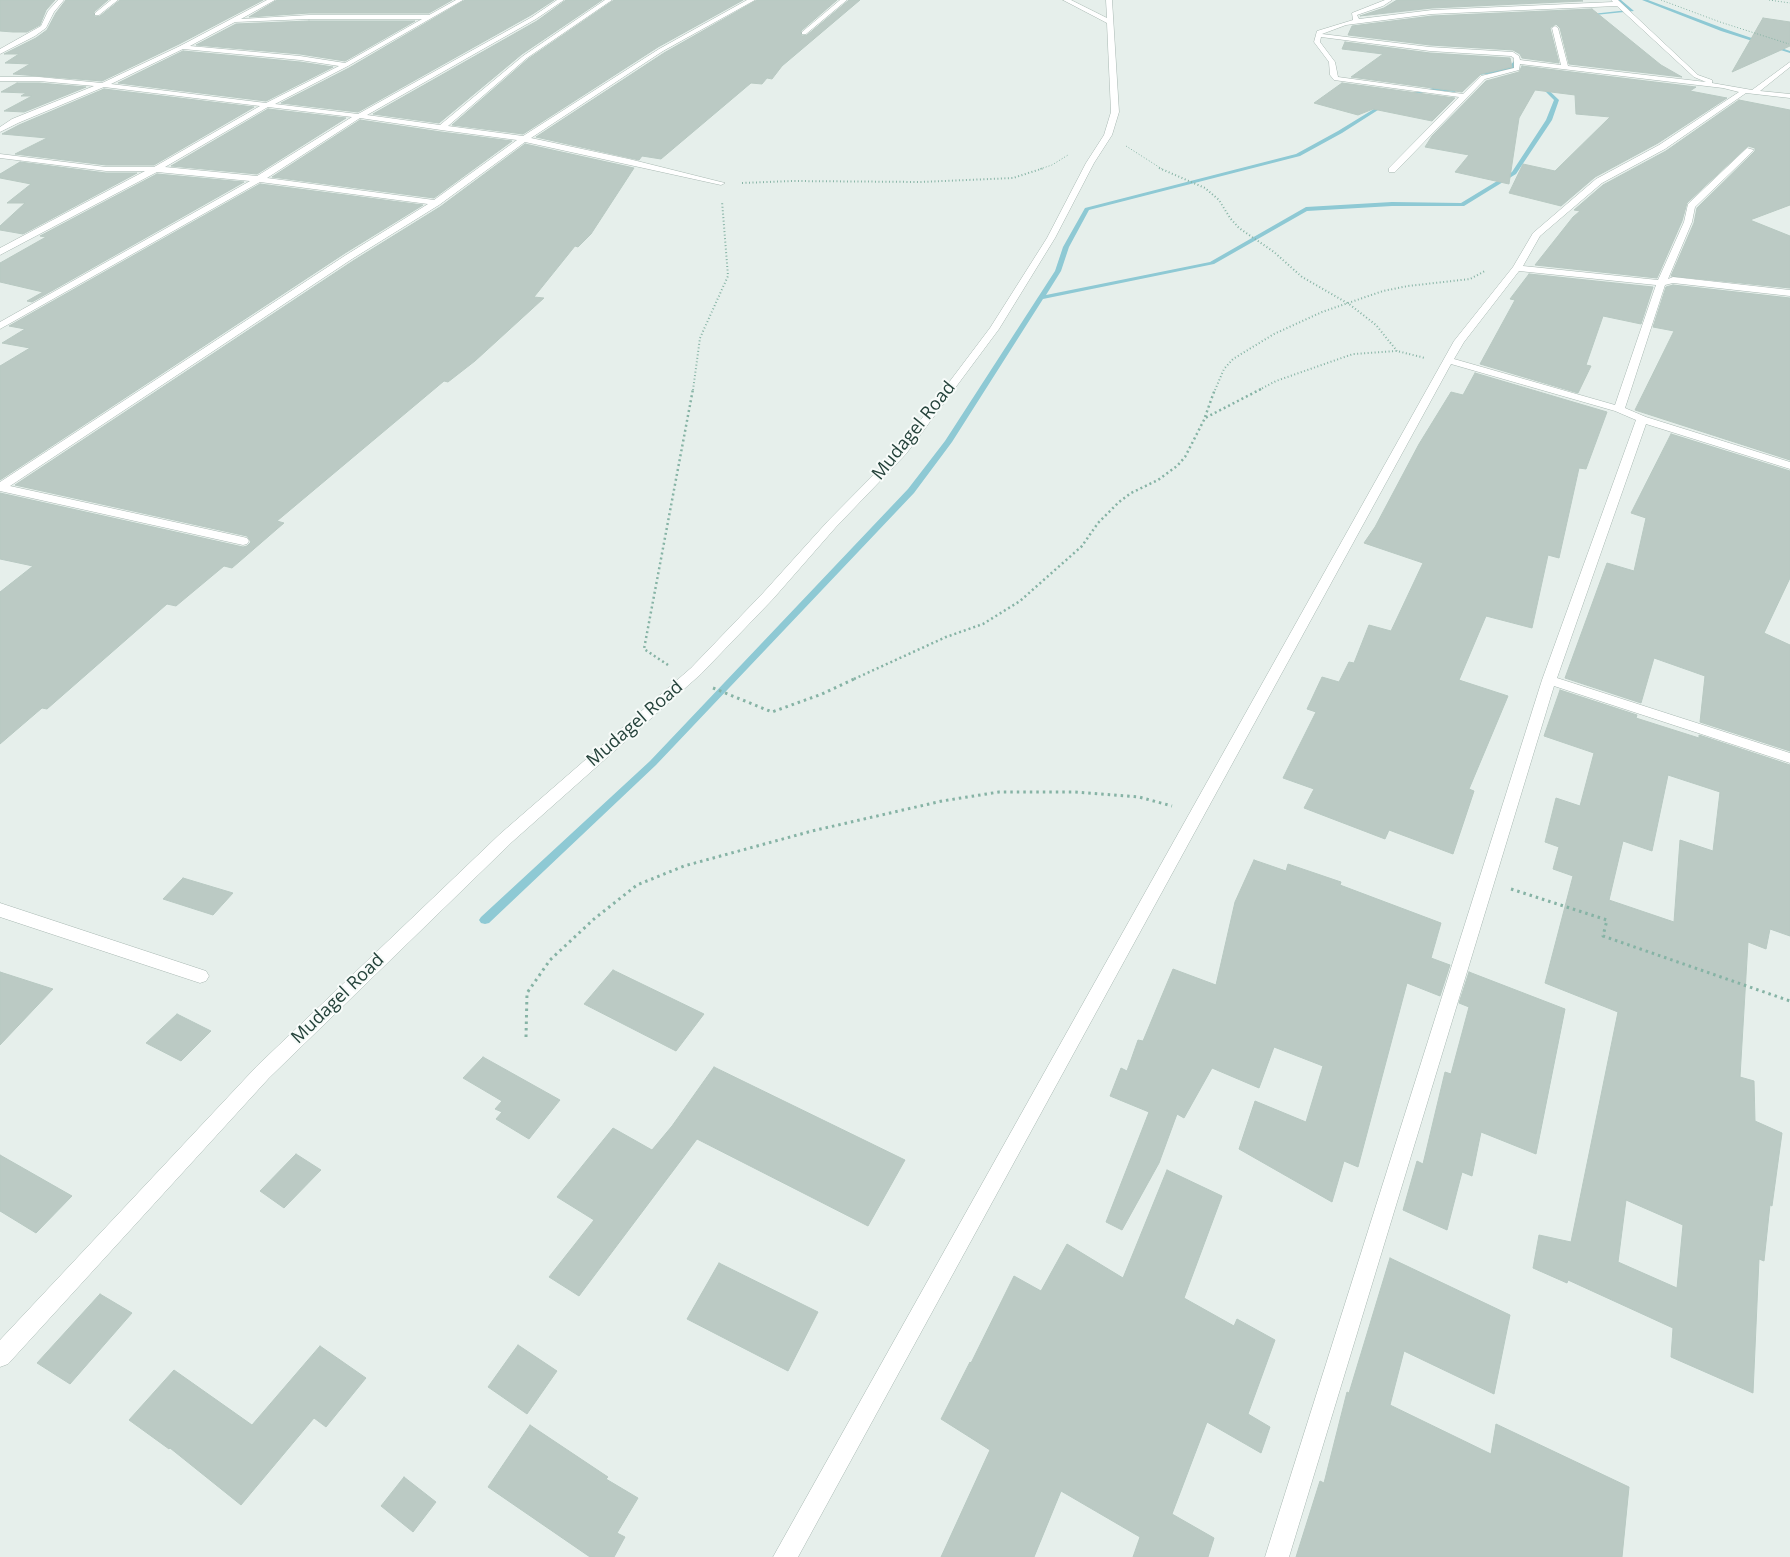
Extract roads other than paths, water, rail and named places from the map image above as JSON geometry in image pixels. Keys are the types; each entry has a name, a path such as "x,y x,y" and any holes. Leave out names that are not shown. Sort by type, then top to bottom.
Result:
{"street":[{"path":"0,52 34,35 44,26 51,11 61,0"},
{"path":"97,14 115,0"},
{"path":"0,130 15,121 103,84 182,47 272,0"},
{"path":"0,252 156,169 268,105 346,65 460,0"},
{"path":"0,326 259,179 360,116 534,18 561,0"},
{"path":"441,128 525,57 608,0"},
{"path":"243,541 0,487 349,257 436,203 524,139 661,50 752,0"},
{"path":"804,33 844,0"},
{"path":"1066,0 1110,22"},
{"name":"Mudagel Road","path":"0,1356 263,1072 506,838 688,678 768,596 832,524 902,452 994,329 1051,238 1090,163 1108,135 1115,112 1109,0"},
{"path":"1357,22 1354,14 1381,5 1389,0"},
{"path":"1465,96 1336,79 1333,75 1332,62 1316,42 1318,35 1324,30 1345,23 1432,12 1615,2 1696,76 1723,86"},
{"path":"230,21 309,17 431,17"},
{"path":"1555,28 1564,67"},
{"path":"1318,35 1421,48 1513,54 1517,57 1517,69 1483,78 1392,170"},
{"path":"182,47 300,58 346,65"},
{"path":"1518,62 1723,86 1790,96"},
{"path":"785,1557 1459,341 1517,268 1536,235 1599,181 1662,147 1790,64"},
{"path":"0,79 38,79 103,84 360,116 524,139 629,161 721,184"},
{"path":"1620,409 1661,283 1688,222 1691,206 1750,150"},
{"path":"0,156 106,169 156,169 259,179 436,203"},
{"path":"1517,268 1661,283 1673,280 1790,294"},
{"path":"1447,360 1620,409 1642,418 1790,466"},
{"path":"1277,1557 1549,680 1642,418"},
{"path":"1549,680 1790,758"},
{"path":"0,910 200,976"}],"waterway":[{"path":"1585,15 1632,11 1619,0"},
{"path":"1644,0 1723,30 1790,52"},
{"path":"1402,96 1433,89 1453,91 1468,75 1496,72 1512,67 1516,62"},
{"path":"1041,298 1212,263 1306,209 1392,204 1462,205 1514,173 1549,120 1557,100 1540,83"},
{"path":"485,920 653,763 911,491 948,442 1058,271 1066,247 1087,209 1298,155 1340,132 1387,102"}]}
